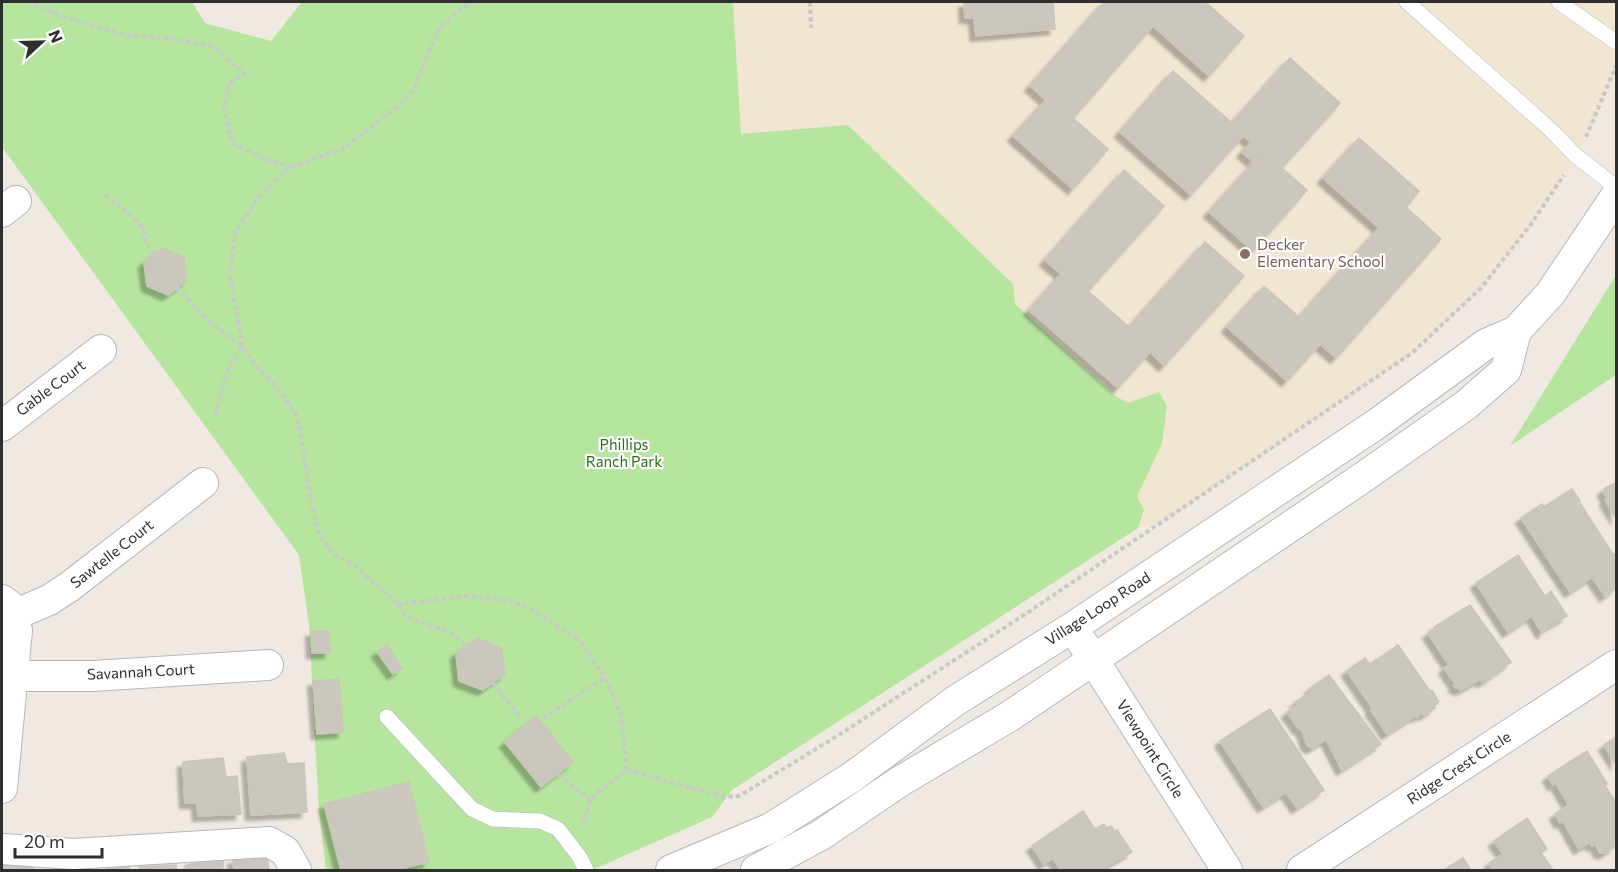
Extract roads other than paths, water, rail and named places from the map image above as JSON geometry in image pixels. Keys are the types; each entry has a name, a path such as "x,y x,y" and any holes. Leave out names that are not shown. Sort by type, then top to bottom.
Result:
{"street":[{"name":"Village Loop Road","path":"671,870 771,828 852,777 955,701 1073,627 1378,423 1486,344 1516,331 1550,294 1617,196"},
{"name":"Village Loop Road","path":"756,870 821,835 899,782 1010,716 1466,405 1506,370 1516,331"},
{"name":"Gable Court","path":"2,426 101,350"},
{"name":"Sawtelle Court","path":"8,607 49,600 203,483"},
{"path":"2,788 17,630 8,607"},
{"name":"Viewpoint Circle","path":"1073,627 1227,870"},
{"name":"Savannah Court","path":"13,676 93,676 268,665"},
{"name":"Ridge Crest Circle","path":"1302,870 1617,665"},
{"path":"2,849 73,854 268,843 285,851 296,870"}],"lane":[{"path":"1407,2 1552,131 1575,155 1617,187"},
{"path":"1559,2 1617,42"},
{"path":"387,717 472,809 493,819 540,821 558,829 579,856 586,870"}],"place":[{"name":"Decker Elementary School","path":"1245,254"}],"park label":[{"name":"Phillips Ranch Park","path":"624,454"}]}
